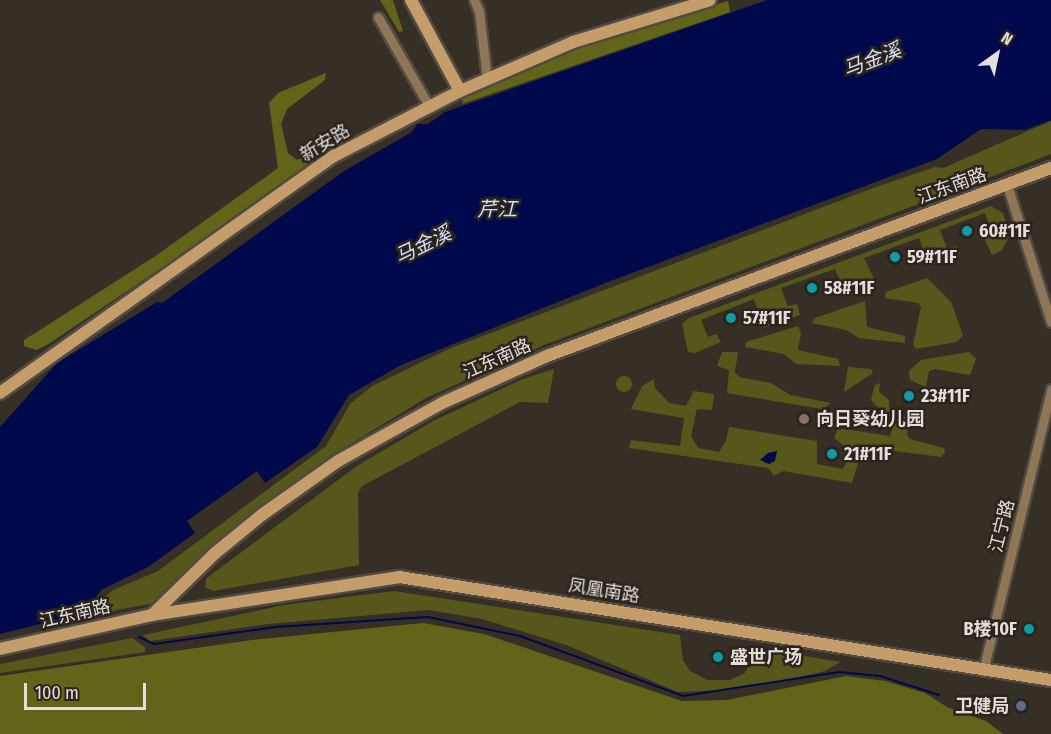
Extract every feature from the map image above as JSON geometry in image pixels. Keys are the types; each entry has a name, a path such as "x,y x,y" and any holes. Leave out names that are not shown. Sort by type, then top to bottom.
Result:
{"main road":[{"path":"411,0 460,91"},
{"name":"新安路","path":"0,393 334,156 460,91 573,42 710,0"},
{"name":"江东南路","path":"0,649 152,615 214,554 263,514 338,461 442,403 547,356 1051,168"},
{"name":"凤凰南路","path":"152,615 399,578 1051,680"}],"street":[{"path":"474,0 479,11 487,79"},
{"path":"378,17 429,106"},
{"path":"1007,185 1051,321"},
{"name":"江宁路","path":"983,670 1051,389"}],"shaded area":[{"path":"380,0 393,0 403,31 399,32"},
{"path":"728,1 730,12 462,104 463,98 582,44"},
{"path":"326,73 325,80 287,109 281,124 288,153 297,160 338,142 338,149 47,345 36,350 24,346 24,340 157,255 278,168 269,103 278,93"},
{"path":"1051,121 1051,154 544,345 426,398 329,457 269,501 201,558 154,603 91,615 88,611 113,590 158,571 326,446 350,404 372,386 451,348 876,187 935,167 943,168"},
{"path":"991,206 1003,213 1010,235 1002,250 992,255 983,236 992,232 985,213 940,230 947,248 957,246 960,254 929,266 919,238 864,258 877,285 847,297 835,269 781,288 788,306 797,304 800,315 764,328 754,299 701,320 708,337 716,334 721,342 695,353 688,352 682,324 689,318"},
{"path":"927,278 951,302 963,335 957,342 916,349 913,345 921,307 918,303 885,298 886,292"},
{"path":"865,301 867,327 905,336 905,343 859,338 846,330 812,323 815,318"},
{"path":"798,326 801,333 798,350 838,359 840,366 796,364 784,354 745,347 746,342"},
{"path":"722,352 738,352 735,372 739,377 771,383 790,395 831,403 822,409 727,393 729,370 717,366"},
{"path":"969,352 976,359 970,375 935,369 929,371 926,387 910,380 909,371 921,360"},
{"path":"848,367 871,369 873,373 844,392"},
{"path":"554,369 548,403 520,402 362,486 358,493 359,565 213,591 205,587 206,579 357,466 433,421 523,379"},
{"path":"624,376 630,378 632,384 630,390 624,392 618,390 616,384 618,378"},
{"path":"654,379 655,388 669,403 686,406 694,391 714,394 712,410 697,409 691,436 698,448 719,452 726,441 729,427 817,441 817,464 843,469 849,457 847,448 834,438 838,428 890,436 894,424 906,416 910,419 907,435 910,439 944,448 945,452 941,457 863,447 852,483 783,471 774,476 768,468 629,448 631,440 680,446 684,418 631,409 642,386"},
{"path":"880,383 879,392 889,400 889,407 902,412 889,420 871,400 875,385"},
{"path":"394,591 680,635 683,660 690,671 707,680 730,680 745,673 757,648 841,662 822,672 798,677 726,690 678,692 566,645 482,619 429,610 268,624 150,641 143,635 284,605"},
{"path":"423,623 484,634 682,701 727,700 846,676 885,681 925,693 947,707 986,721 1003,734 0,734 0,676 252,640"},
{"path":"132,638 145,647 145,652 0,673 0,664"}],"water":[{"name":"芹江","path":"767,0 1051,0 1051,120 1025,130 981,129 937,159 613,280 401,365 349,395 317,447 265,483 257,471 187,521 195,533 148,567 101,590 84,613 0,634 0,427 57,363 157,302 162,303 344,171 412,132 417,124 428,124 445,112"},
{"path":"777,451 775,461 769,464 760,460 768,453"}],"waterway":[{"path":"139,637 154,644 276,627 428,617 520,636 683,696 839,672 880,676 939,695"}],"place":[{"name":"60#11F","path":"967,231"},
{"name":"59#11F","path":"895,257"},
{"name":"58#11F","path":"812,288"},
{"name":"57#11F","path":"731,318"},
{"name":"23#11F","path":"909,396"},
{"name":"向日葵幼儿园","path":"804,419"},
{"name":"21#11F","path":"832,454"},
{"name":"B楼10F","path":"1029,629"},
{"name":"盛世广场","path":"718,657"},
{"name":"卫健局","path":"1021,706"}],"water label":[{"name":"马金溪","path":"872,60"},
{"name":"马金溪","path":"423,245"}]}
